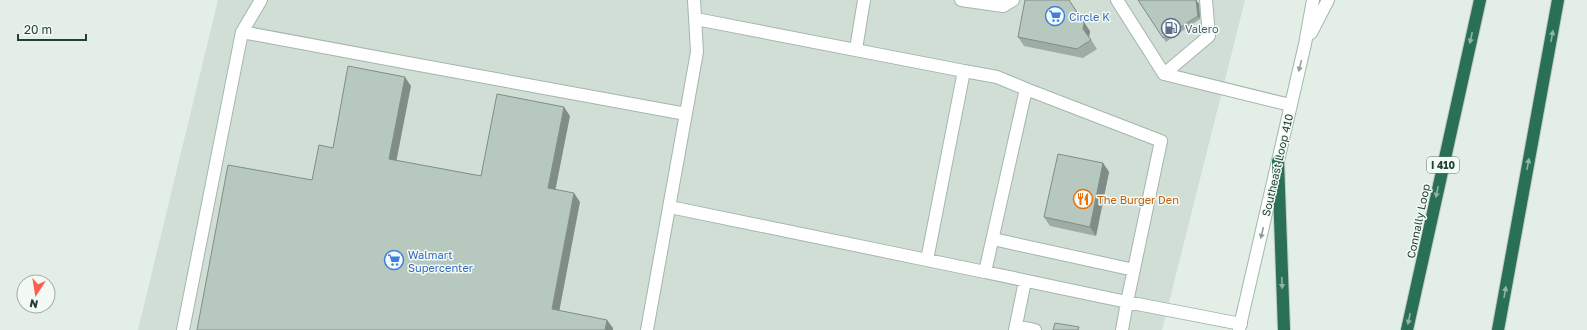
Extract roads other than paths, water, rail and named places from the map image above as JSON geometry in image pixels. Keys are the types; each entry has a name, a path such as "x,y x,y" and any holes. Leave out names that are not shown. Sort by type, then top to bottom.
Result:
{"highway":[{"name":"Connally Loop","path":"1407,330 1480,0"},
{"path":"1498,330 1558,0"},
{"path":"1278,160 1284,330"}],"main road":[{"path":"183,330 242,32 261,0"},
{"path":"647,330 698,52 694,0"},
{"path":"856,50 864,0"},
{"path":"961,0 1003,6 1013,0"},
{"path":"1117,0 1164,74 1290,105"},
{"path":"1164,74 1209,36 1206,0"},
{"name":"Southeast Loop 410","path":"1240,327 1305,44 1313,0"},
{"path":"1305,44 1328,0"},
{"path":"696,19 997,77 1161,141 1122,330"},
{"path":"242,32 449,69 546,89 686,114"},
{"path":"927,260 964,71"},
{"path":"985,272 1026,89"},
{"path":"670,207 985,272 1240,327"},
{"path":"992,239 1134,270"},
{"path":"1025,281 1016,328 1035,330"}],"place":[{"name":"Circle K","path":"1055,16"},
{"name":"Valero","path":"1171,28"},
{"name":"The Burger Den","path":"1083,199"},
{"name":"Walmart Supercenter","path":"394,260"}]}
